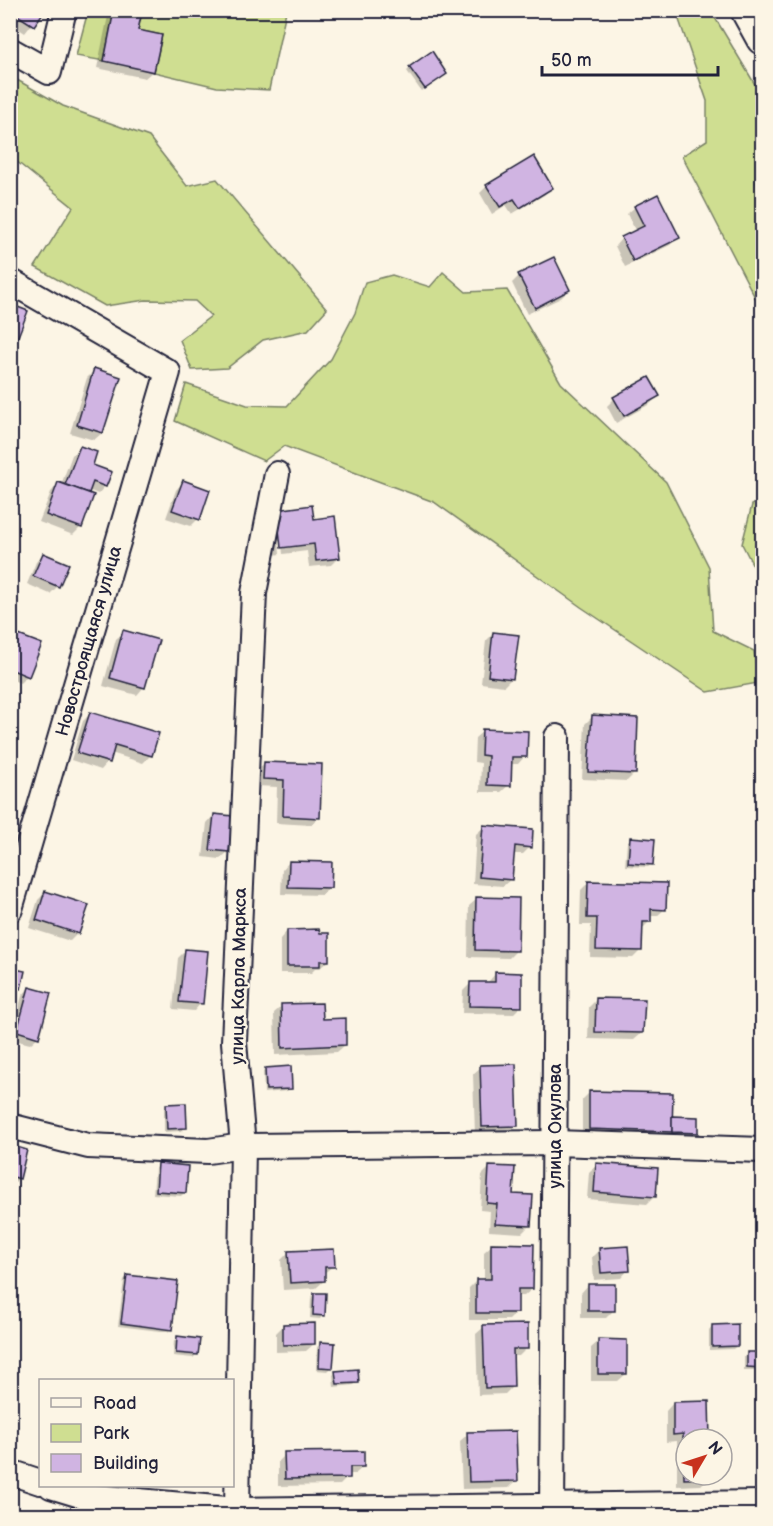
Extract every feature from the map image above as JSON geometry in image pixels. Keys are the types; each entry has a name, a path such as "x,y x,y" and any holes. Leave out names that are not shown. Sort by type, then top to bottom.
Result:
{"main road":[{"path":"746,10 762,39"}],"street":[{"path":"10,50 49,72 64,10"},
{"name":"Новостроящаяся улица","path":"10,281 168,372 10,909"},
{"name":"улица Карла Маркса","path":"238,1513 243,1146 234,1042 254,593 277,474"},
{"name":"улица Окулова","path":"552,1510 557,737"},
{"path":"10,1126 88,1146 208,1151 243,1146 555,1143 762,1150"},
{"path":"10,1472 39,1482"},
{"path":"57,1487 84,1496 238,1513 552,1510 762,1503"}],"green space":[{"path":"88,11 114,11 104,61 76,56"},
{"path":"135,11 286,11 269,90 217,87 154,72 162,35 138,30 142,12"},
{"path":"690,11 711,11 762,96 762,169 756,182 762,204 762,311 682,156 707,140 707,101 678,17"},
{"path":"10,76 63,106 149,137 187,186 217,179 327,309 308,330 263,340 227,368 192,370 180,340 211,316 195,301 146,300 105,306 35,267 73,207 11,157"},
{"path":"443,272 466,292 507,290 561,383 666,482 709,567 713,631 754,651 758,683 708,692 581,607 434,502 284,446 264,461 175,421 186,384 247,405 287,406 331,359 355,313 365,282 392,275 430,287"},
{"path":"762,500 762,583 742,544 752,505"}],"building":[{"path":"16,10 45,10 34,26 14,13"},
{"path":"114,10 142,12 138,30 162,35 154,72 104,61"},
{"path":"432,51 447,74 425,89 409,67"},
{"path":"534,156 553,188 520,208 514,199 500,207 486,185"},
{"path":"658,194 680,238 633,261 621,237 644,226 634,206"},
{"path":"554,257 570,290 535,308 518,274"},
{"path":"10,304 28,311 10,357"},
{"path":"94,368 121,377 103,433 77,425"},
{"path":"649,377 660,396 624,416 613,397"},
{"path":"80,446 97,452 93,465 112,472 106,487 93,482 89,493 65,485"},
{"path":"183,480 210,490 200,520 172,510"},
{"path":"58,482 94,495 82,528 46,515"},
{"path":"312,505 314,519 335,516 340,558 316,561 314,544 281,548 277,510"},
{"path":"43,553 69,564 59,587 33,576"},
{"path":"123,630 159,640 145,688 110,678"},
{"path":"493,632 519,635 513,679 488,676"},
{"path":"16,634 42,644 29,677 10,669 10,646"},
{"path":"90,712 159,733 152,756 115,745 110,763 77,753"},
{"path":"592,715 638,718 636,774 588,772"},
{"path":"482,729 528,731 527,757 512,757 511,786 487,785 488,756 481,755"},
{"path":"264,762 322,764 320,818 283,816 284,780 263,779"},
{"path":"214,814 233,816 229,852 210,850"},
{"path":"483,825 533,829 532,848 515,846 512,880 479,877"},
{"path":"630,837 655,839 653,865 628,863"},
{"path":"289,861 332,862 331,888 288,887"},
{"path":"588,881 667,883 666,910 651,909 651,922 643,922 642,951 596,950 597,918 587,918"},
{"path":"45,891 89,905 79,934 36,920"},
{"path":"476,897 519,898 518,951 475,950"},
{"path":"319,929 320,933 329,933 329,961 320,961 320,966 287,966 287,930"},
{"path":"185,949 208,951 203,1004 179,1002"},
{"path":"10,968 25,971 21,989 10,986"},
{"path":"495,972 522,973 522,1007 469,1006 470,982 495,982"},
{"path":"29,987 51,993 39,1038 17,1031"},
{"path":"596,998 645,999 643,1033 595,1032"},
{"path":"322,1003 323,1019 346,1018 346,1045 282,1048 281,1004"},
{"path":"516,1064 518,1126 482,1127 480,1065"},
{"path":"291,1066 292,1089 266,1090 265,1068"},
{"path":"10,1078 15,1079 10,1097"},
{"path":"589,1091 673,1093 672,1132 589,1129"},
{"path":"186,1103 187,1128 167,1129 166,1104"},
{"path":"672,1116 698,1117 698,1133 672,1132"},
{"path":"10,1145 27,1150 20,1179 10,1176"},
{"path":"158,1163 188,1166 186,1193 156,1191"},
{"path":"596,1163 658,1168 656,1197 594,1192"},
{"path":"489,1166 515,1167 513,1194 533,1195 531,1226 495,1224 497,1204 487,1203"},
{"path":"491,1243 534,1244 533,1289 518,1289 518,1313 476,1313 476,1279 491,1279"},
{"path":"628,1246 630,1271 601,1273 599,1248"},
{"path":"334,1249 335,1267 325,1267 325,1281 290,1283 288,1251"},
{"path":"127,1275 178,1281 172,1330 121,1323"},
{"path":"588,1284 615,1284 615,1311 588,1311"},
{"path":"314,1293 326,1293 325,1316 313,1315"},
{"path":"315,1323 315,1344 283,1345 283,1324"},
{"path":"528,1324 528,1349 513,1349 514,1387 485,1388 483,1325"},
{"path":"738,1324 738,1346 712,1347 712,1325"},
{"path":"177,1336 200,1339 198,1355 176,1353"},
{"path":"598,1339 627,1340 627,1374 598,1374"},
{"path":"320,1342 335,1343 333,1368 319,1367"},
{"path":"747,1352 762,1352 762,1368 747,1367"},
{"path":"358,1369 359,1383 337,1384 335,1371"},
{"path":"709,1401 710,1427 674,1427 673,1435 673,1402"},
{"path":"516,1431 518,1481 469,1482 467,1432"},
{"path":"364,1451 364,1467 350,1467 350,1478 285,1479 284,1452"}]}
